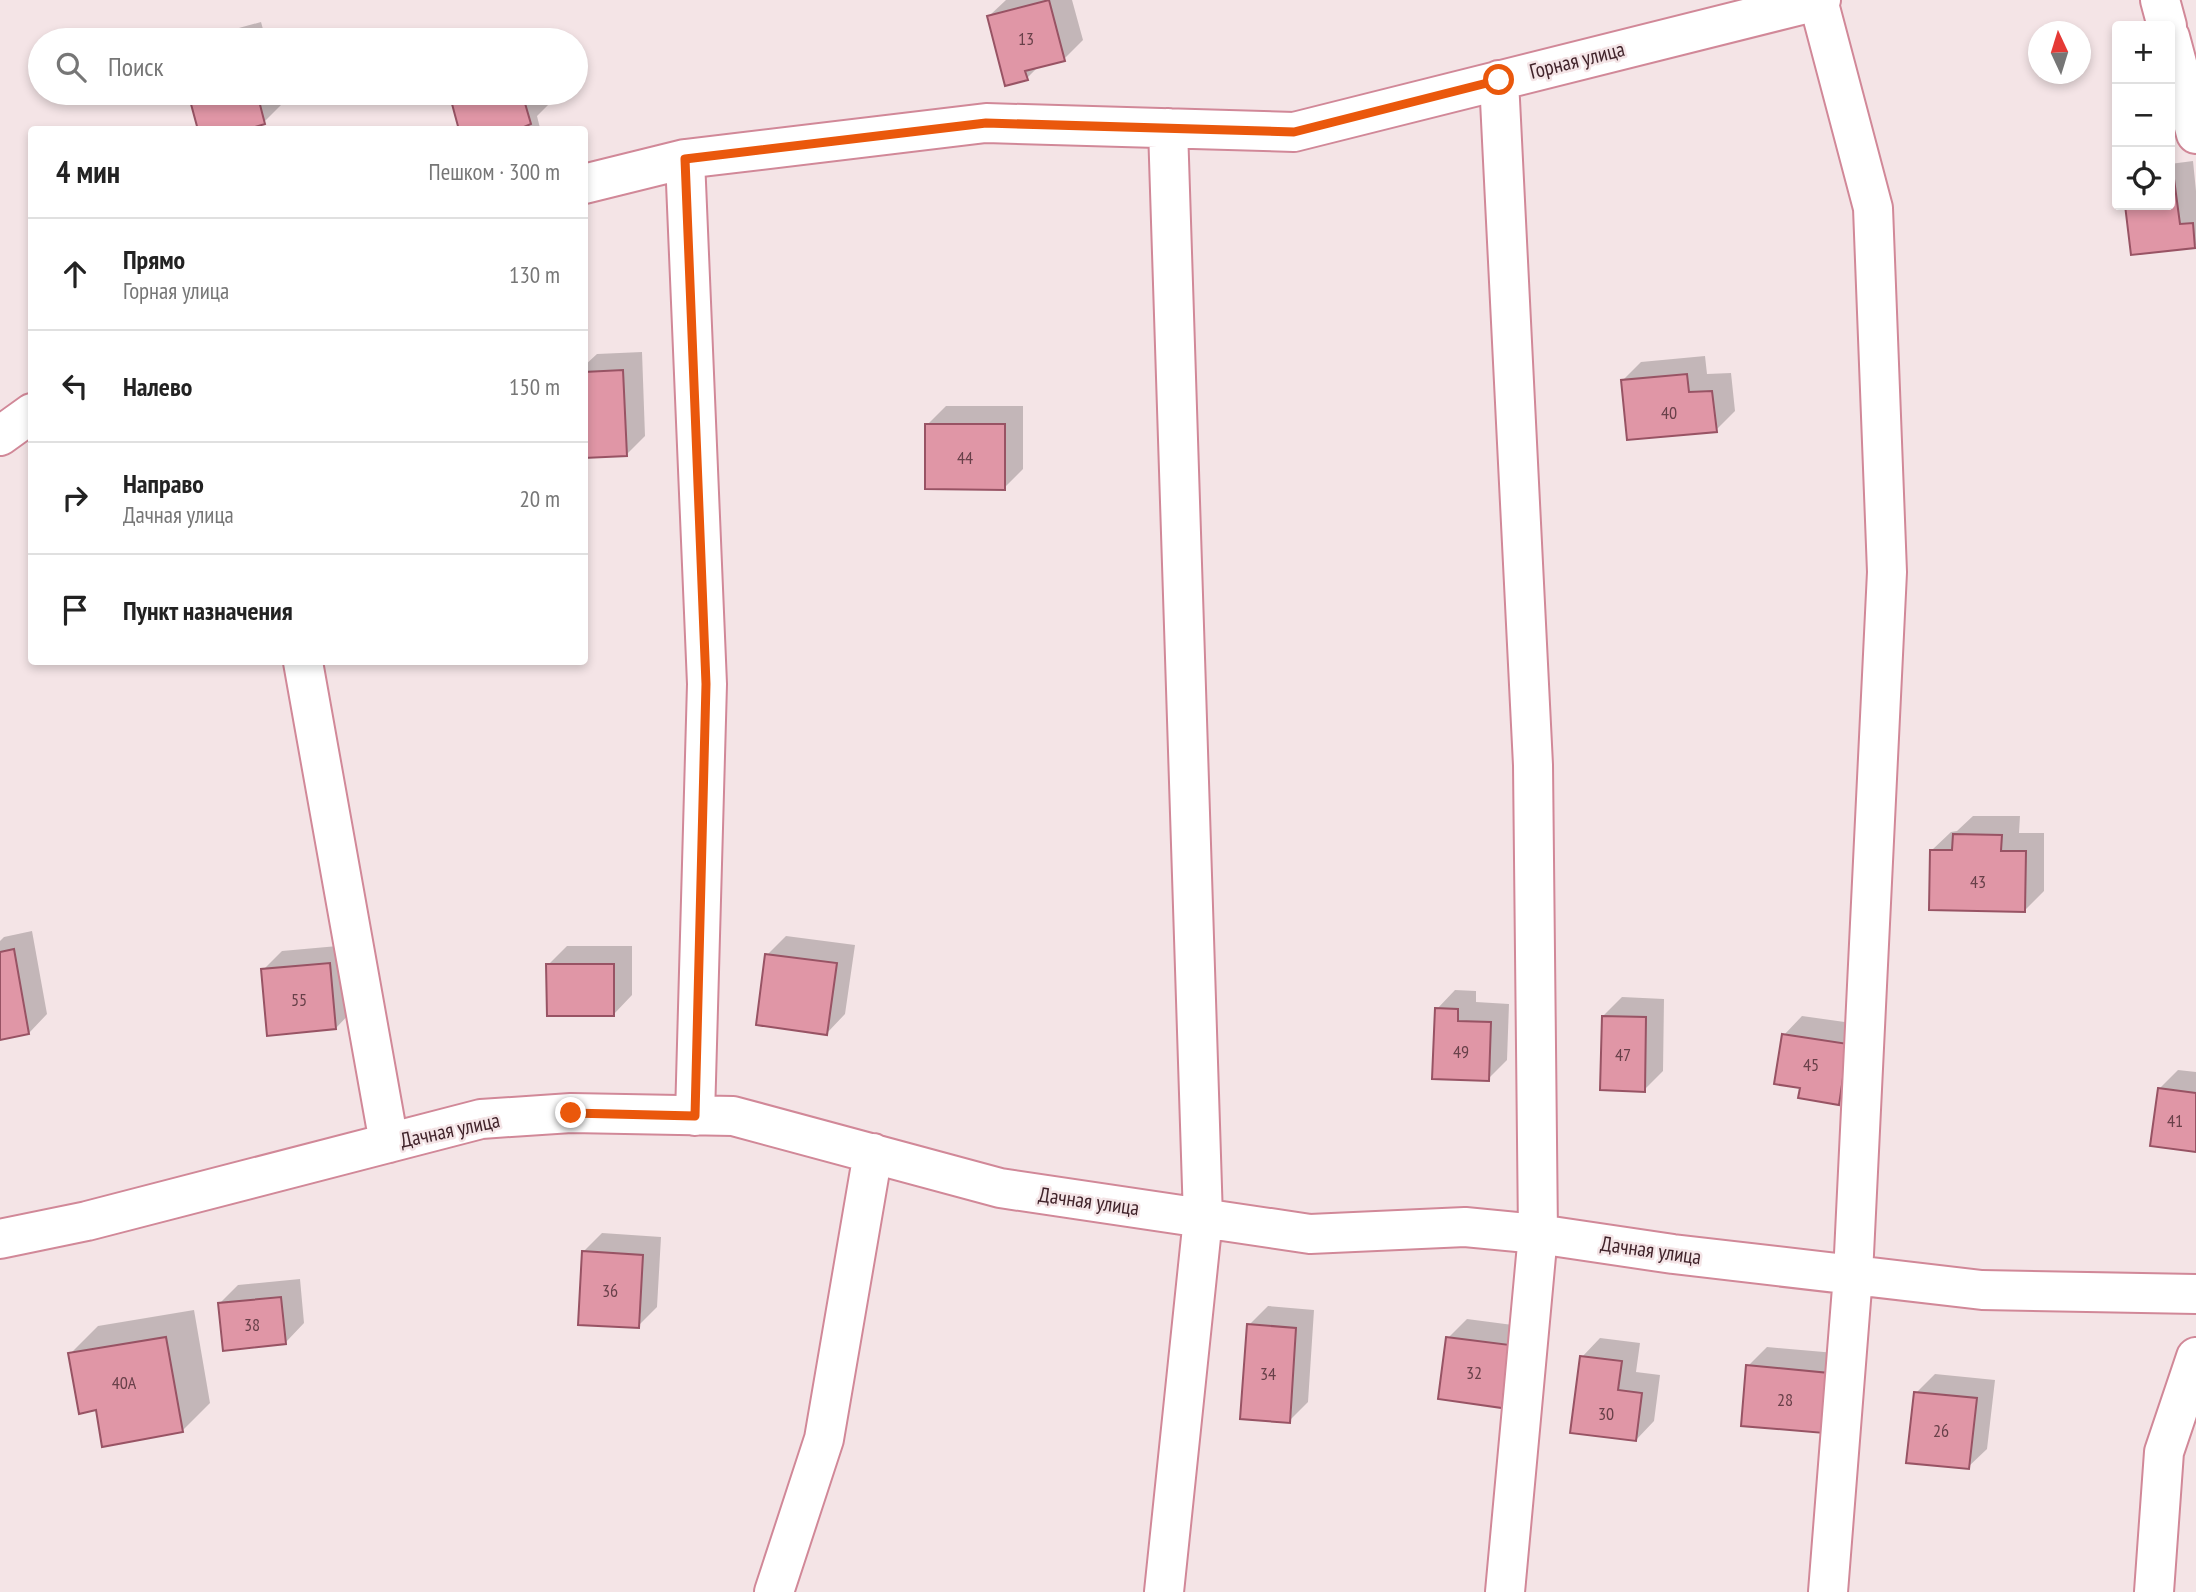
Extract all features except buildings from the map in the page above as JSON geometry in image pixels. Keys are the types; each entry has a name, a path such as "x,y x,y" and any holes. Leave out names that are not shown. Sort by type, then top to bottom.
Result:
{"street":[{"path":"1819,0 1873,208 1887,572 1853,1275 1828,1592"},
{"name":"Горная улица","path":"588,183 685,159 986,123 1294,132 1819,0"},
{"path":"2160,0 2166,21"},
{"path":"2175,56 2196,134"},
{"path":"1499,80 1533,765 1538,1234 1505,1592"},
{"path":"1164,1592 1203,1218 1168,128"},
{"path":"685,159 706,684 695,1116"},
{"path":"0,436 28,416"},
{"path":"304,665 389,1143"},
{"name":"Дачная улица","path":"0,1239 87,1221 481,1119 571,1113 733,1116 1000,1188 1310,1234 1465,1227 1982,1290 2196,1294"},
{"path":"774,1592 824,1439 873,1153"},
{"path":"2154,1592 2164,1452 2196,1357"}],"route":[{"path":"571,1113 695,1116 706,684 685,159 986,123 1294,132 1499,80"}]}
